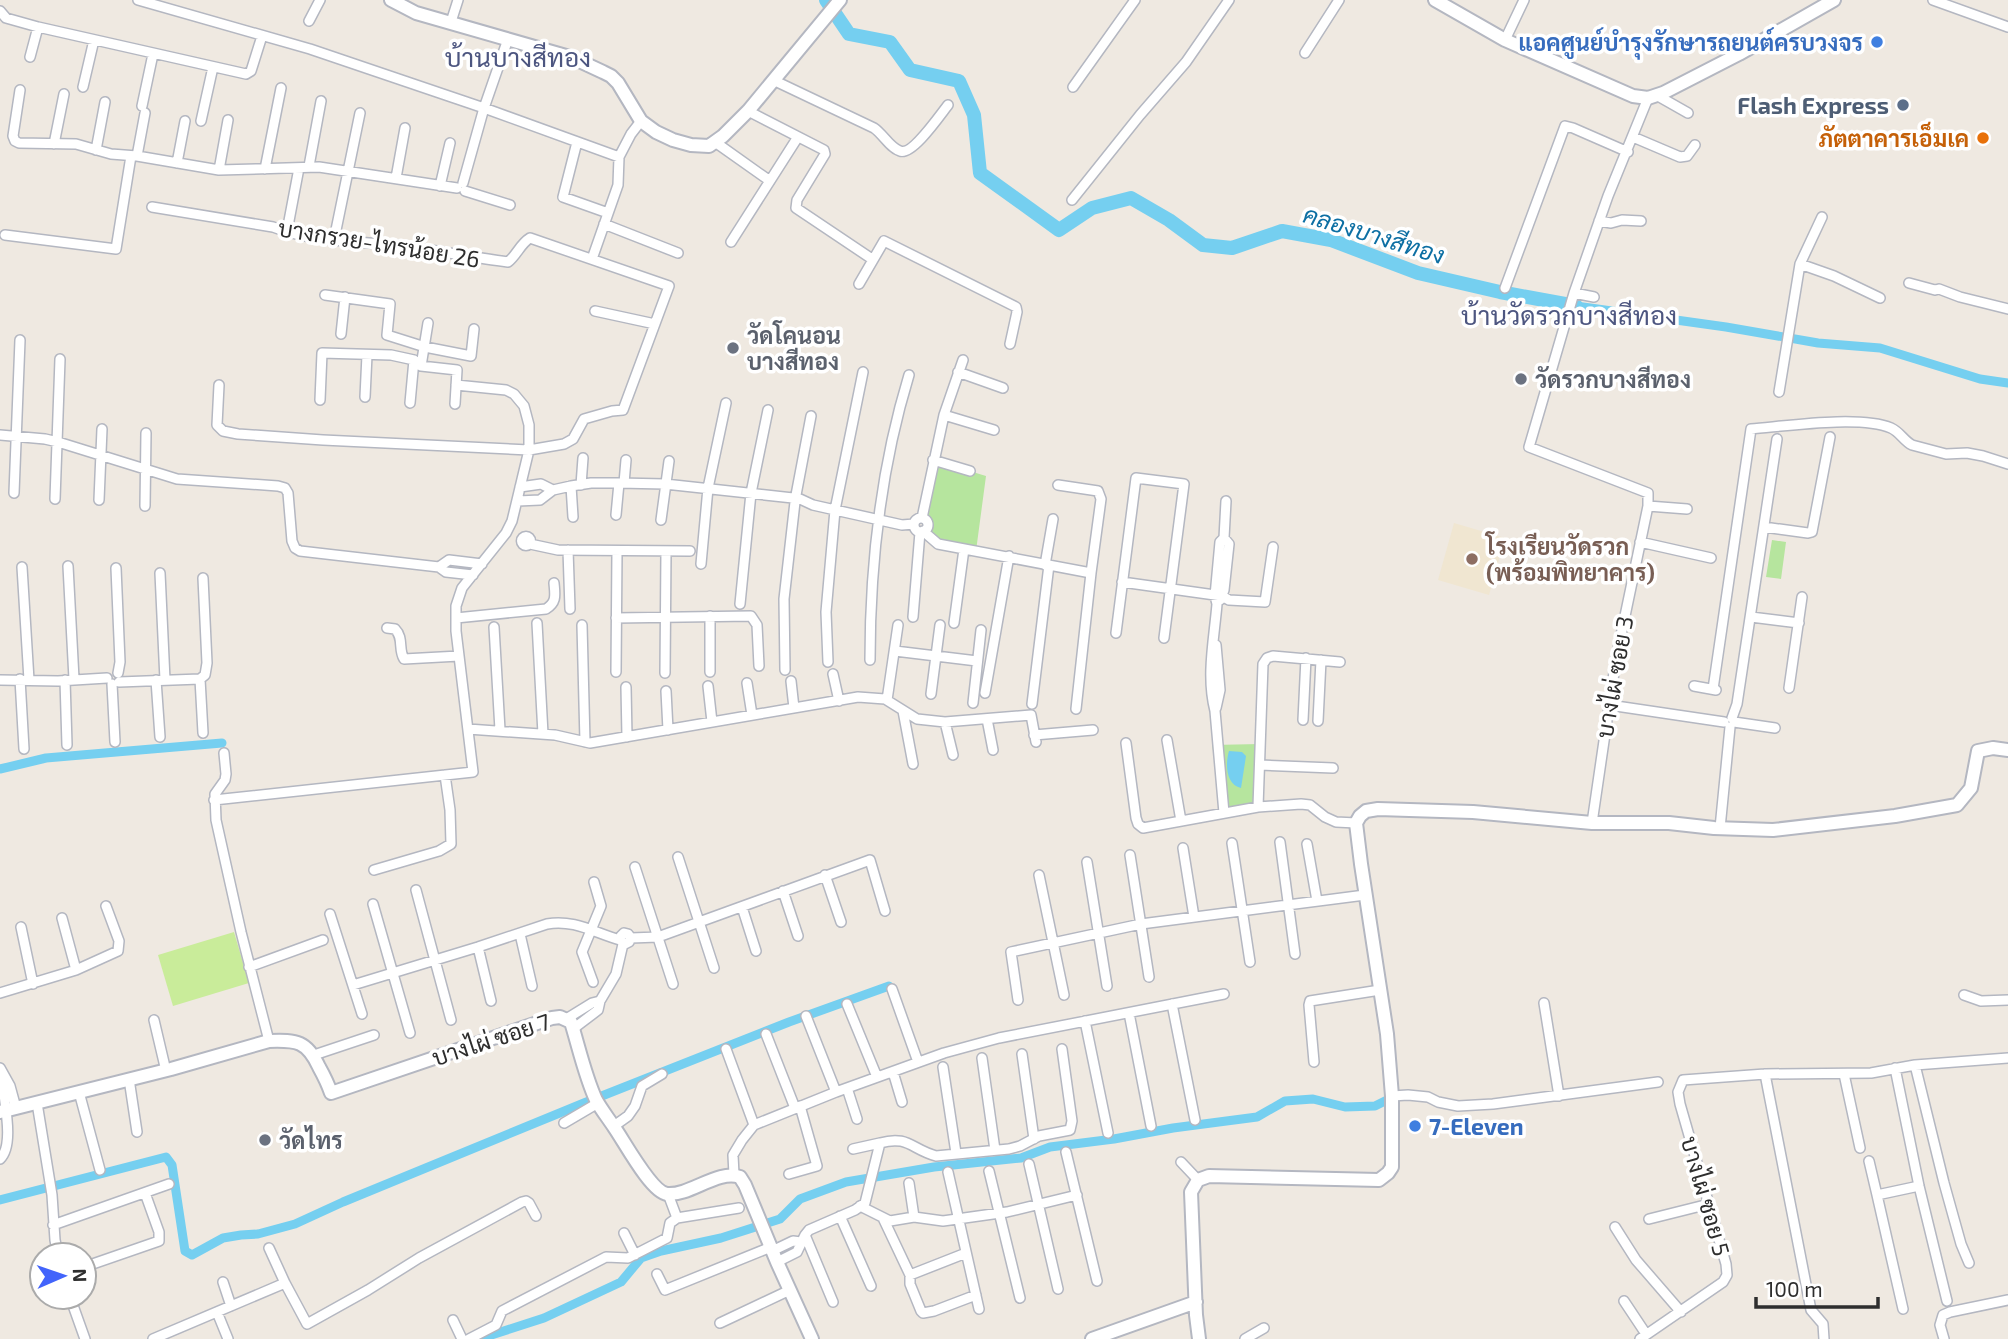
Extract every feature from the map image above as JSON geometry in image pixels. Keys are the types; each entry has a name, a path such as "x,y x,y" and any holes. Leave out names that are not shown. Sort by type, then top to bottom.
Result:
{"street":[{"path":"4,0 0,10 6,18 153,54 249,73 262,36"},
{"path":"138,0 310,49 619,157"},
{"path":"451,22 458,0"},
{"path":"1073,87 1135,0"},
{"path":"1072,200 1186,62 1229,0"},
{"path":"1305,53 1339,0"},
{"path":"1435,0 1505,40 1633,96 1653,97 1688,113"},
{"path":"1505,40 1524,0"},
{"path":"1687,509 1648,506 1648,493 1529,447 1599,221 1633,137 1653,97 1739,54 1834,0"},
{"path":"1933,0 2008,27"},
{"path":"309,21 318,1"},
{"path":"399,2 416,13 573,58 611,76 641,121 656,132 691,145 709,146 748,111 838,2"},
{"path":"30,57 38,27"},
{"path":"462,187 484,108 508,39"},
{"path":"83,87 94,40"},
{"path":"5,234 116,249 153,54"},
{"path":"201,121 213,67"},
{"path":"773,80 874,128 898,151 903,152 915,145 948,106"},
{"path":"265,169 281,88"},
{"path":"20,90 13,139 19,143 76,144 96,150 219,170 304,167 348,171 462,187 510,205"},
{"path":"54,144 64,94"},
{"path":"288,226 321,101"},
{"path":"96,150 105,103"},
{"path":"748,111 824,150 825,155 797,200 796,208 872,259"},
{"path":"336,230 360,114"},
{"path":"219,170 228,120"},
{"path":"177,163 185,121"},
{"path":"592,259 618,186 619,157 641,121"},
{"path":"1505,288 1565,126 1628,152"},
{"path":"397,178 405,128"},
{"path":"1633,137 1680,157 1687,156 1695,145"},
{"path":"731,242 796,140"},
{"path":"577,142 563,197 608,213"},
{"path":"715,142 770,181"},
{"path":"440,186 450,143"},
{"name":"บางกรวย-ไทรน้อย 26","path":"152,207 273,227 286,232 508,262 530,238 669,286 655,324"},
{"path":"1779,392 1801,264 1822,217"},
{"path":"1599,221 1641,221"},
{"path":"604,224 678,253"},
{"path":"859,284 884,242 1016,307 1010,344"},
{"path":"1801,264 1834,275 1880,298"},
{"path":"1909,283 2008,309"},
{"path":"325,295 390,304 387,335 425,347 471,356 474,329"},
{"path":"1574,295 1594,297"},
{"path":"341,334 345,297"},
{"path":"219,385 216,418 219,429 223,431 323,440 529,450 564,444 573,439 584,419 623,410 655,324 595,311"},
{"path":"410,402 417,363 425,347 428,323"},
{"path":"14,493 20,340"},
{"path":"320,400 322,353 391,355 457,370 455,404"},
{"path":"365,397 368,355"},
{"path":"55,499 60,359"},
{"path":"913,617 920,526 944,415 963,360"},
{"path":"828,662 826,612 835,510 863,372"},
{"path":"958,372 1003,388"},
{"path":"870,660 870,612 878,520 900,404 909,375"},
{"path":"214,800 473,772 456,631 456,606 462,589 506,533 518,502 529,450 529,425 524,406 514,394 506,390 456,386"},
{"path":"701,564 708,488 726,403"},
{"path":"740,604 751,493 768,410"},
{"path":"944,415 994,430"},
{"path":"785,670 784,599 796,498 811,416"},
{"path":"1693,686 1716,690 1751,429 1826,422 1871,424 1897,431 1912,445 1946,454 1975,454 2008,464"},
{"path":"99,500 102,429"},
{"path":"145,506 146,433"},
{"path":"0,435 58,442 177,479 285,488 289,499 292,541 300,551 439,567 446,572 473,575"},
{"path":"1764,527 1812,532 1830,436"},
{"path":"1720,828 1730,722 1737,704 1777,439"},
{"path":"573,517 576,486 583,458"},
{"path":"616,515 626,460"},
{"path":"933,460 970,471"},
{"path":"661,520 669,461"},
{"path":"1116,634 1136,478 1148,479 1184,484 1164,638"},
{"path":"518,502 540,500 553,490 621,483 666,484 796,498 813,505 878,520 920,526 938,544 1091,573"},
{"path":"520,487 541,484 553,490"},
{"path":"1058,485 1098,491 1101,499 1076,709"},
{"path":"1224,813 1210,678 1218,599 1220,542 1224,538 1226,501"},
{"name":"บางไผ่ ซอย 3","path":"1592,823 1616,659 1648,506"},
{"path":"1032,704 1053,519"},
{"path":"506,533 526,541 568,551 690,551"},
{"path":"1640,542 1711,558"},
{"path":"1122,582 1218,599 1265,602 1273,547"},
{"path":"954,623 964,549"},
{"path":"568,551 570,609"},
{"path":"616,672 617,551"},
{"path":"665,673 666,551"},
{"path":"985,693 1009,556"},
{"path":"439,567 449,560 482,564"},
{"path":"67,745 68,566"},
{"path":"22,568 24,749"},
{"path":"115,742 114,679 120,662 116,568"},
{"path":"160,573 160,737"},
{"path":"0,680 200,679 207,670 203,578"},
{"path":"456,618 546,609 552,605 555,598 554,583"},
{"path":"1789,688 1802,597"},
{"path":"710,616 710,672"},
{"path":"616,618 751,616 757,625 759,666"},
{"path":"1751,617 1799,623"},
{"path":"537,623 543,734"},
{"path":"582,625 585,742"},
{"path":"887,700 898,625"},
{"path":"931,694 940,625"},
{"path":"494,627 500,730"},
{"path":"387,628 395,629 400,634 401,655 404,659 459,656"},
{"path":"973,703 981,630"},
{"path":"894,651 977,662"},
{"path":"1258,807 1263,664 1267,658 1273,656 1340,662"},
{"path":"1303,720 1306,659"},
{"path":"1318,721 1321,660"},
{"path":"833,674 839,701"},
{"path":"200,679 203,733"},
{"path":"791,681 794,708"},
{"path":"747,683 752,715"},
{"path":"708,686 712,722"},
{"path":"626,687 627,737"},
{"path":"666,691 668,730"},
{"path":"468,729 543,734 590,743 858,697 887,700 917,719 945,722 1031,715 1035,739 1093,730"},
{"path":"1616,706 1775,728"},
{"path":"903,711 913,764"},
{"path":"987,719 993,750"},
{"path":"945,722 953,755"},
{"path":"1167,740 1181,821"},
{"path":"1126,743 1138,824 1143,828 1258,807 1301,804 1310,806 1336,822 1356,823"},
{"path":"1199,1339 1191,1192 1198,1180 1209,1176 1378,1180 1392,1167 1392,1096 1387,1034 1356,823 1366,811 1378,809 1473,812 1592,823 1669,823 1773,830 1895,816 1957,805 1971,788 1978,751 1993,748 2008,750"},
{"path":"224,753 225,780 217,790 214,800 219,837 269,1041"},
{"path":"1260,765 1333,768"},
{"path":"374,870 439,851 451,844 445,775"},
{"path":"1280,842 1295,954"},
{"path":"1232,843 1250,962"},
{"path":"1307,844 1317,901"},
{"path":"1183,848 1194,917"},
{"path":"1130,855 1149,977"},
{"path":"678,857 714,968"},
{"path":"353,985 559,922 578,924 624,941 658,937 870,860 886,911"},
{"path":"1087,862 1107,986"},
{"path":"635,867 673,984"},
{"path":"1039,874 1064,995"},
{"path":"825,875 841,922"},
{"path":"593,982 582,952 601,906 594,882"},
{"path":"416,890 451,1020"},
{"path":"783,891 798,936"},
{"path":"1018,1000 1011,952 1141,924 1365,895"},
{"path":"373,904 410,1033"},
{"path":"0,992 76,970 118,951 119,941 106,906"},
{"path":"742,907 756,951"},
{"path":"330,914 362,1014"},
{"path":"62,918 76,970"},
{"path":"20,927 33,984"},
{"path":"520,934 532,986"},
{"path":"249,967 323,940"},
{"path":"570,1024 598,1010 600,1001 617,974 624,941"},
{"path":"478,947 491,1001"},
{"path":"892,989 918,1062"},
{"path":"1314,1062 1310,1001 1380,990"},
{"path":"734,1175 733,1155 754,1125 836,1092 944,1053 999,1038 1224,994"},
{"path":"1965,995 1981,1001 2008,1000"},
{"path":"1544,1003 1559,1096"},
{"path":"848,1004 877,1077"},
{"path":"1172,1004 1195,1119"},
{"path":"1129,1013 1151,1126"},
{"path":"806,1016 836,1092"},
{"name":"บางไผ่ ซอย 7","path":"314,1055 331,1093 560,1017 570,1024 596,1099 643,1171 659,1190 668,1194"},
{"path":"154,1020 166,1070"},
{"path":"1085,1021 1108,1133"},
{"path":"766,1034 798,1107 817,1166 789,1174"},
{"path":"7,1110 269,1041 299,1042 314,1055 374,1035"},
{"path":"726,1049 754,1125"},
{"path":"853,1149 904,1140 936,1156 1020,1146 1034,1139 1070,1130 1072,1121 1062,1049"},
{"path":"1021,1054 1034,1139"},
{"path":"982,1058 995,1150"},
{"path":"1824,1339 1823,1324 1811,1310 1765,1074 1871,1073 1914,1065 2008,1058"},
{"path":"1914,1065 1961,1244 1969,1264"},
{"path":"943,1067 956,1153"},
{"path":"1895,1068 1919,1186 1947,1301"},
{"path":"0,1160 7,1143 10,1086 1,1071"},
{"path":"893,1072 902,1102"},
{"path":"614,1126 628,1116 635,1106 642,1086 662,1074"},
{"name":"บางไผ่ ซอย 5","path":"1643,1336 1723,1282 1727,1275 1680,1104 1678,1092 1683,1080 1765,1074"},
{"path":"1844,1074 1860,1148"},
{"path":"129,1079 137,1132"},
{"path":"1392,1096 1428,1097 1458,1106 1559,1096 1658,1082"},
{"path":"847,1088 857,1119"},
{"path":"79,1092 100,1170"},
{"path":"564,1123 596,1099"},
{"path":"37,1103 52,1195 56,1241"},
{"path":"657,1274 665,1290 773,1253 797,1252 809,1230 864,1203 880,1143"},
{"path":"1066,1152 1097,1281"},
{"path":"1868,1161 1903,1309"},
{"path":"1181,1162 1198,1180"},
{"path":"1029,1164 1058,1289"},
{"path":"989,1171 1020,1298"},
{"path":"948,1172 979,1309"},
{"path":"677,1218 668,1194 727,1175 740,1177 746,1185 812,1339"},
{"path":"909,1182 914,1217"},
{"path":"53,1225 169,1184"},
{"path":"1877,1195 1919,1186"},
{"path":"98,1262 159,1241 159,1232 145,1193"},
{"path":"860,1206 895,1221 914,1217 931,1221 999,1214 1076,1195"},
{"path":"270,1248 307,1324 419,1258 522,1202 529,1203 536,1216"},
{"path":"1649,1219 1709,1204"},
{"path":"469,1339 496,1325 502,1311 606,1257 628,1258 667,1238 670,1223 677,1218 739,1208"},
{"path":"840,1216 871,1286"},
{"path":"883,1218 923,1313 976,1295"},
{"path":"1615,1227 1636,1260 1681,1312"},
{"path":"624,1233 635,1255"},
{"path":"803,1238 833,1302"},
{"path":"909,1275 966,1254"},
{"path":"222,1282 231,1306"},
{"path":"153,1339 285,1283"},
{"path":"720,1323 790,1290"},
{"path":"1944,1339 1940,1325 1943,1315 2008,1300"},
{"path":"1624,1301 1643,1336"},
{"path":"1092,1339 1196,1302"},
{"path":"75,1311 85,1339"},
{"path":"217,1312 228,1339"},
{"path":"453,1320 462,1339"},
{"path":"1245,1339 1264,1328"}],"shaded area":[{"name":"โรงเรียนวัดรวก (พร้อมพิทยาคาร)","path":"1454,523 1505,538 1489,595 1438,580"}],"green space":[{"path":"933,460 986,476 976,551 938,544 923,531 927,527 925,519"},
{"path":"1772,540 1786,542 1781,579 1766,577"},
{"path":"1260,744 1258,807 1224,813 1212,745"},
{"path":"234,932 249,983 173,1006 158,955"}],"water":[{"path":"1229,751 1242,752 1246,756 1241,788 1232,783 1228,773"}],"waterway":[{"name":"คลองบางสีทอง","path":"826,0 849,34 890,42 910,70 959,81 974,115 980,173 1059,230 1092,208 1131,198 1169,220 1203,245 1232,248 1282,231 1331,240 1418,273 1576,306"},
{"name":"คลองบางสีทอง","path":"1576,306 1818,343 1880,348 1980,379 2008,383"},
{"path":"0,769 46,758 222,743"},
{"path":"0,1200 166,1157 172,1165 185,1251 192,1255 223,1238 258,1234 295,1224 584,1103 789,1022 889,986"},
{"path":"479,1339 544,1318 621,1282 641,1258 721,1238 780,1219 800,1199 846,1182 934,1167 1021,1158 1050,1147 1257,1117 1285,1101 1313,1099 1345,1107 1375,1106 1387,1100"}],"place":[{"name":"แอคศูนย์บำรุงรักษารถยนต์ครบวงจร","path":"1877,42"},
{"name":"Flash Express","path":"1903,105"},
{"name":"ภัตตาคารเอ็มเค","path":"1983,138"},
{"name":"วัดโคนอน บางสีทอง","path":"733,348"},
{"name":"วัดรวกบางสีทอง","path":"1521,379"},
{"name":"โรงเรียนวัดรวก (พร้อมพิทยาคาร)","path":"1472,559"},
{"name":"7-Eleven","path":"1415,1126"},
{"name":"วัดไทร","path":"265,1140"}],"district":[{"name":"บ้านบางสีทอง","path":"518,56"},
{"name":"บ้านวัดรวกบางสีทอง","path":"1569,314"}]}
